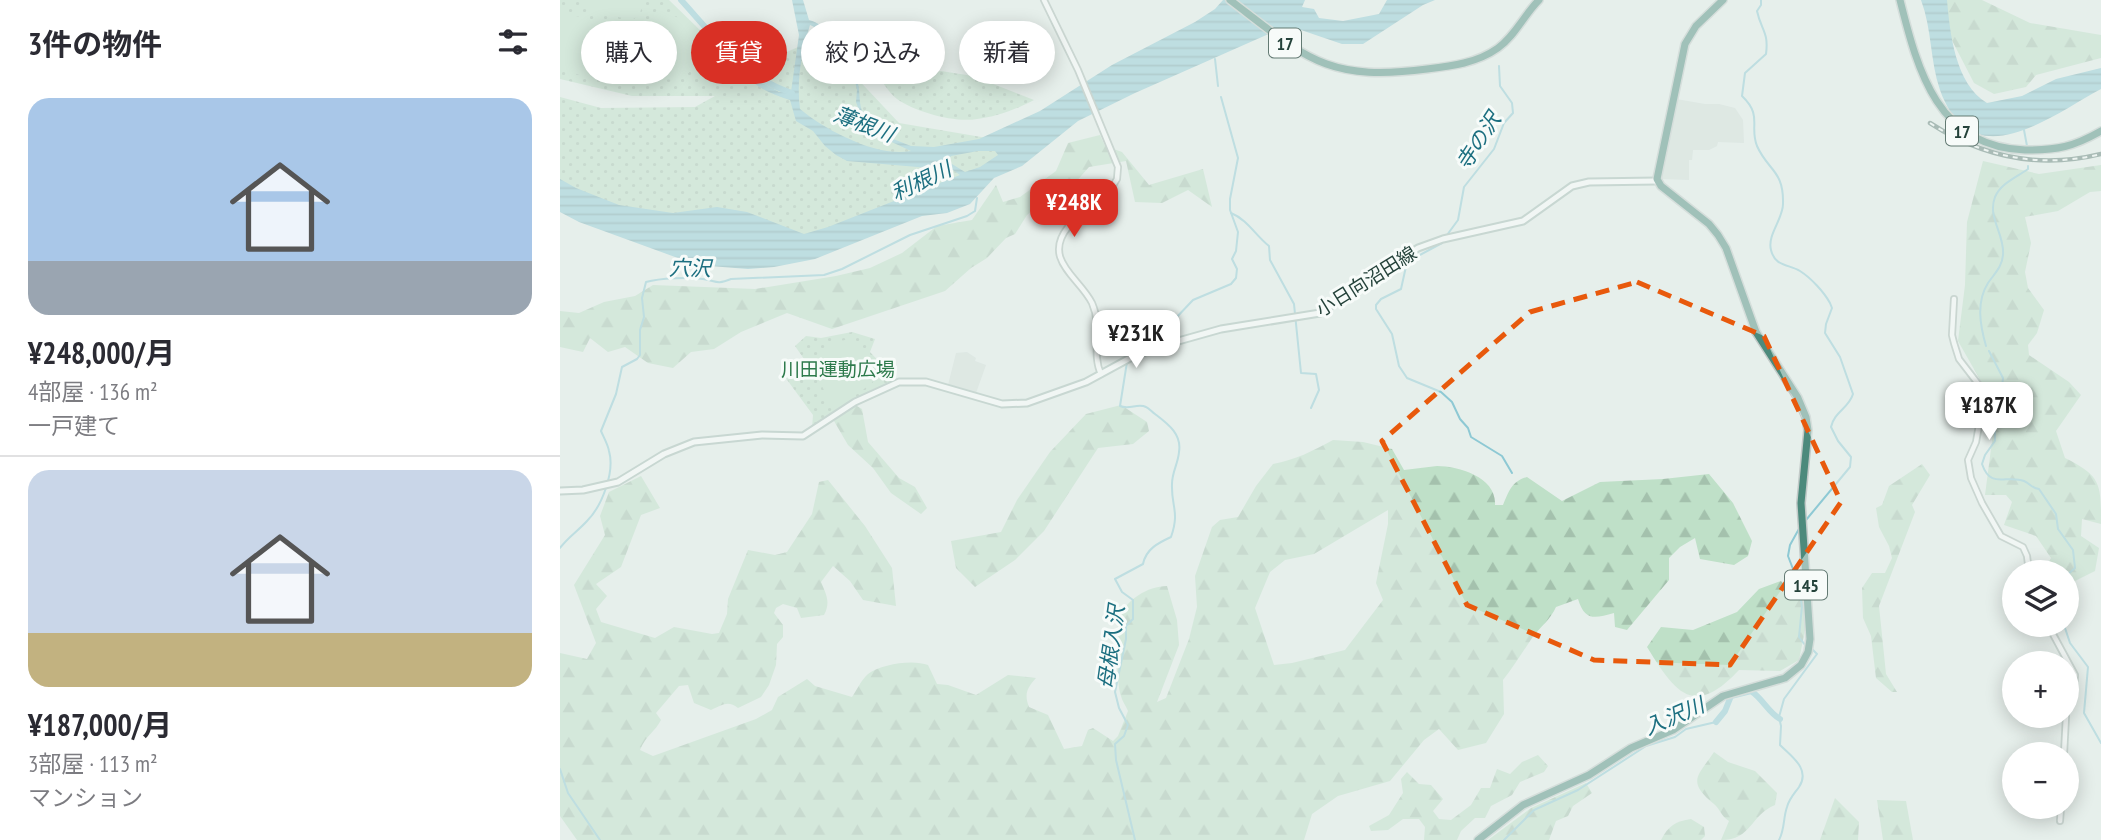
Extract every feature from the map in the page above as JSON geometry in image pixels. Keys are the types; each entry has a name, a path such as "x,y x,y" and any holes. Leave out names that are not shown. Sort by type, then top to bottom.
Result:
{"highway":[{"name":"17","path":"1230,0 1298,52 1321,63 1349,71 1390,74 1475,61 1503,44 1539,0"},
{"path":"1657,181 1685,44 1696,26 1723,0"},
{"name":"17","path":"1900,0 1917,55 1930,85 1945,114 1966,134 1996,147 2043,150 2073,146 2101,131"},
{"name":"145","path":"1478,840 1523,805 1589,775 1631,748 1673,730 1723,696 1785,678 1801,665 1808,652 1810,639 1801,503 1808,430 1806,418 1798,398 1756,332 1726,248 1718,234 1709,223 1657,181"}],"main road":[{"name":"小日向沼田線","path":"560,491 609,485 627,478 673,449 694,442 762,435 803,436 855,402 899,382 926,382 1002,404 1021,405 1086,382 1132,357 1180,340 1221,329 1320,313 1418,248 1443,239 1518,223 1572,186 1590,182 1657,181"}],"street":[{"path":"1044,0 1078,70 1117,162 1118,173 1114,186 1068,227 1062,234 1058,247 1066,270 1087,296 1097,317 1097,363 1101,374"},
{"path":"1954,299 1954,343 1959,359 1979,385 1984,397 1976,442 1968,460 1971,478 2001,537 2023,547 2028,560"}],"highlighted area":[{"path":"1637,282 1764,336 1841,502 1730,665 1594,660 1467,605 1382,441 1530,312"}],"shaded area":[{"path":"1676,99 1735,108 1743,120 1744,143 1718,142 1717,146 1709,150 1693,150 1692,160 1689,160 1689,180 1659,177"},
{"path":"967,352 976,358 975,361 986,365 976,393 948,385 956,353"}],"green space":[{"path":"560,0 669,0 691,21 691,84 787,84 787,52 801,46 801,84 862,84 899,123 1034,146 776,252 560,206 560,97 601,108 695,107 715,96 632,96 581,84 677,84 677,21 581,21 581,84 560,79"},
{"path":"588,0 643,0 640,14 632,20 586,10"},
{"path":"1946,0 1982,0 2030,23 2101,35 2101,58 2036,75 2026,87 1994,94 1974,83 1943,23"},
{"path":"658,10 691,26 691,70 679,78 677,21 648,21"},
{"path":"560,14 598,21 581,21 581,75 560,69"},
{"path":"945,72 959,74 959,84 993,84 1034,100 1006,112 968,120 947,118 914,108 897,99 884,84 945,84"},
{"path":"1100,135 1105,146 1122,152 1149,185 1203,169 1212,207 1188,190 1162,203 1135,202 1126,161 1089,167 1067,192 1052,193 1027,215 1015,234 1006,238 987,258 945,291 832,329 787,313 741,332 714,349 691,352 673,368 648,363 625,347 608,352 590,338 583,352 560,347 560,311 579,313 604,302 635,296 653,285 755,289 870,268 902,253 937,226 972,220 996,185 1003,202 1020,197 1056,171 1068,143"},
{"path":"1983,161 2039,174 2101,165 2101,191 2090,192 2058,211 2025,217 2031,243 2025,272 2028,288 2044,310 2037,333 2028,345 2029,355 2069,382 2081,395 2056,431 2065,458 2086,470 2099,490 2101,524 2082,519 2081,536 2099,548 2095,571 2079,579 2079,560 2050,560 2036,536 2004,525 2012,502 2006,495 1985,495 1995,418 1987,392 1958,341 1965,285 1967,222"},
{"name":"川田運動広場","path":"852,332 875,339 870,352 887,370 893,381 861,396 812,428 813,415 782,373 804,359 795,346 806,336 821,338"},
{"path":"845,340 862,346 880,371 871,384 838,407 832,405 809,362 831,343"},
{"path":"852,403 862,409 868,442 899,478 915,487 927,508 921,514 891,493 873,468 848,445 834,421"},
{"path":"1121,405 1147,422 1149,431 1133,444 1098,448 1044,531 1015,560 975,587 956,568 951,541 1001,532 1017,500 1050,452 1086,414"},
{"path":"1333,440 1363,442 1392,449 1404,470 1437,466 1466,471 1484,481 1490,488 1495,505 1503,505 1514,484 1527,477 1562,501 1600,482 1709,474 1733,503 1752,541 1748,556 1734,565 1700,559 1695,538 1680,547 1669,558 1669,580 1627,630 1615,627 1614,613 1596,617 1587,615 1578,599 1556,607 1503,680 1504,714 1486,743 1458,750 1439,729 1424,740 1390,781 1338,796 1312,814 1304,840 577,840 560,816 560,653 587,659 596,643 574,585 605,535 600,516 609,492 641,476 660,508 641,515 621,567 596,584 607,596 596,609 601,622 655,638 674,627 719,633 727,614 728,599 748,550 775,555 787,552 812,514 819,482 828,480 865,526 892,568 896,606 863,600 850,581 833,566 821,582 827,602 824,615 801,618 797,608 783,604 776,608 774,613 783,625 783,637 777,644 776,665 769,685 761,697 738,708 728,704 711,710 694,703 688,685 679,686 656,713 661,720 640,750 653,756 756,719 772,710 778,697 807,679 815,686 852,697 863,679 874,670 914,662 928,665 937,684 976,695 1008,675 1036,678 1027,691 1029,707 1048,715 1064,749 1082,746 1088,730 1093,728 1113,741 1118,736 1128,711 1119,689 1117,658 1119,619 1126,606 1145,591 1167,586 1177,620 1179,645 1157,702 1166,698 1189,639 1197,607 1195,576 1212,527 1220,520 1238,517 1273,464 1296,458","holes":["1388,510 1388,524 1376,583 1383,600 1345,650 1274,665 1255,608 1270,572 1285,560 1314,554"]},
{"path":"1922,464 1930,475 1912,505 1915,512 1879,606 1886,674 1897,692 1892,692 1876,678 1871,636 1863,618 1862,588 1872,573 1885,573 1892,558 1879,527 1876,508 1882,505 1889,486"},
{"path":"1781,581 1789,590 1803,591 1806,625 1799,660 1780,671 1739,670 1723,685 1698,696 1677,688 1647,647 1661,627 1693,630 1737,612 1759,589"},
{"path":"1714,752 1728,762 1755,771 1777,793 1775,805 1760,815 1745,832 1731,839 1721,840 1729,821 1697,784 1700,773"},
{"path":"1538,755 1548,766 1544,772 1520,782 1512,795 1491,806 1485,818 1475,818 1461,831 1457,840 1424,840 1425,827 1419,819 1403,819 1388,830 1371,831 1369,826 1389,815 1403,793 1401,779 1407,772 1419,784 1431,785 1443,799 1433,811 1439,819 1451,820 1471,805 1481,788 1490,788 1497,769 1510,774 1522,762"},
{"path":"1586,783 1592,793 1573,806 1568,816 1556,821 1549,840 1488,840 1531,808"},
{"path":"1835,798 1859,822 1858,840 1820,840"},
{"path":"1877,800 1906,801 1913,840 1883,840"},
{"path":"1691,819 1704,827 1705,836 1701,840 1661,840 1673,825"}],"water":[{"path":"792,0 803,0 809,20 812,21 801,21 800,109 852,140 898,152 911,151 881,137 872,122 860,113 856,102 856,84 858,84 862,111 874,120 883,135 911,146 934,147 979,139 1040,111 1112,65 1195,22 1215,9 1223,0 1305,0 1302,7 1314,9 1319,18 1343,21 1379,14 1387,0 1435,0 1363,44 1342,44 1301,30 1280,29 1078,121 1022,166 994,178 970,204 947,213 922,216 815,259 748,269 697,265 579,222 560,212 560,179 619,205 673,213 717,207 747,212 804,234 960,175 953,170 847,161 825,146 813,131 796,121 790,100 756,84 764,84 779,92 791,92 799,35","holes":["995,151 998,155 980,167 965,172 947,161 951,156"]},
{"path":"1921,0 1947,0 1950,27 1961,71 1976,94 1987,103 2022,96 2056,79 2101,68 2101,89 2036,125 2013,133 1991,136 1971,131 1954,117 1940,90"}],"waterway":[{"path":"681,0 744,66 759,77 792,93"},
{"name":"入沢川","path":"1761,0 1757,11 1766,36 1766,54 1745,73 1742,96 1754,115 1757,146 1778,177 1783,193 1782,210 1771,239 1771,250 1779,262 1808,277 1830,303 1832,308 1825,333 1840,357 1853,394 1835,417 1831,427 1851,457 1850,467 1806,520"},
{"name":"母根入沢","path":"1215,59 1218,86"},
{"name":"寺の沢","path":"1447,235 1458,220 1464,187 1494,149 1504,123 1513,113 1512,103 1500,86 1499,66"},
{"name":"母根入沢","path":"1128,357 1135,329 1174,320 1193,300 1231,284 1236,278 1237,269 1232,259 1236,251 1238,232 1230,210 1230,199 1238,158 1221,97"},
{"path":"2024,130 2027,146"},
{"path":"1986,346 1981,322 1982,298 1984,290 2000,266 2003,255 1993,205 2001,188 2028,169 2028,166"},
{"name":"穴沢","path":"560,548 592,515 606,488 610,459 601,431 616,394 622,367 640,355 640,330 644,317 642,298 646,282 683,278 719,282 731,279 824,275 842,269 910,235 967,216 975,211 977,198"},
{"path":"1231,213 1269,246 1270,260 1294,304 1301,373 1316,374 1319,390 1311,408"},
{"name":"寺の沢","path":"1442,243 1407,262 1401,289 1381,299 1376,309 1392,334 1399,366 1407,378 1441,392 1452,402 1471,437 1502,456 1512,473"},
{"path":"1989,351 2003,378 2001,396 2004,408 1995,426 1995,441 1982,464 1994,479 2017,479 2039,489 2056,514 2058,529 2073,550 2074,560"},
{"name":"母根入沢","path":"1127,362 1120,406 1148,408 1173,430 1179,446 1172,480 1175,515 1171,537 1150,550 1143,564 1115,579 1122,592 1133,600 1133,619 1126,626 1126,639 1115,692 1119,708 1128,725 1124,736 1115,744 1116,760 1135,840"},
{"name":"入沢川","path":"1800,527 1790,545 1788,556 1798,582 1802,606 1799,637 1805,645"},
{"path":"2068,637 2088,667 2084,713 2101,743"},
{"path":"1779,840 1788,804 1799,787 1803,774 1798,763 1780,745 1779,717 1784,699 1817,654 1812,649"},
{"name":"入沢川","path":"1716,722 1725,711 1731,696 1751,691 1780,719"},
{"name":"入沢川","path":"1504,840 1534,810 1578,790 1646,746 1675,737 1686,729 1716,722"},
{"name":"穴沢","path":"560,769 568,793 600,840"}],"railway":[{"path":"1930,123 1970,144 2012,157 2056,160 2101,154"}],"water label":[{"name":"薄根川","path":"864,124"},
{"name":"利根川","path":"921,181"}]}
